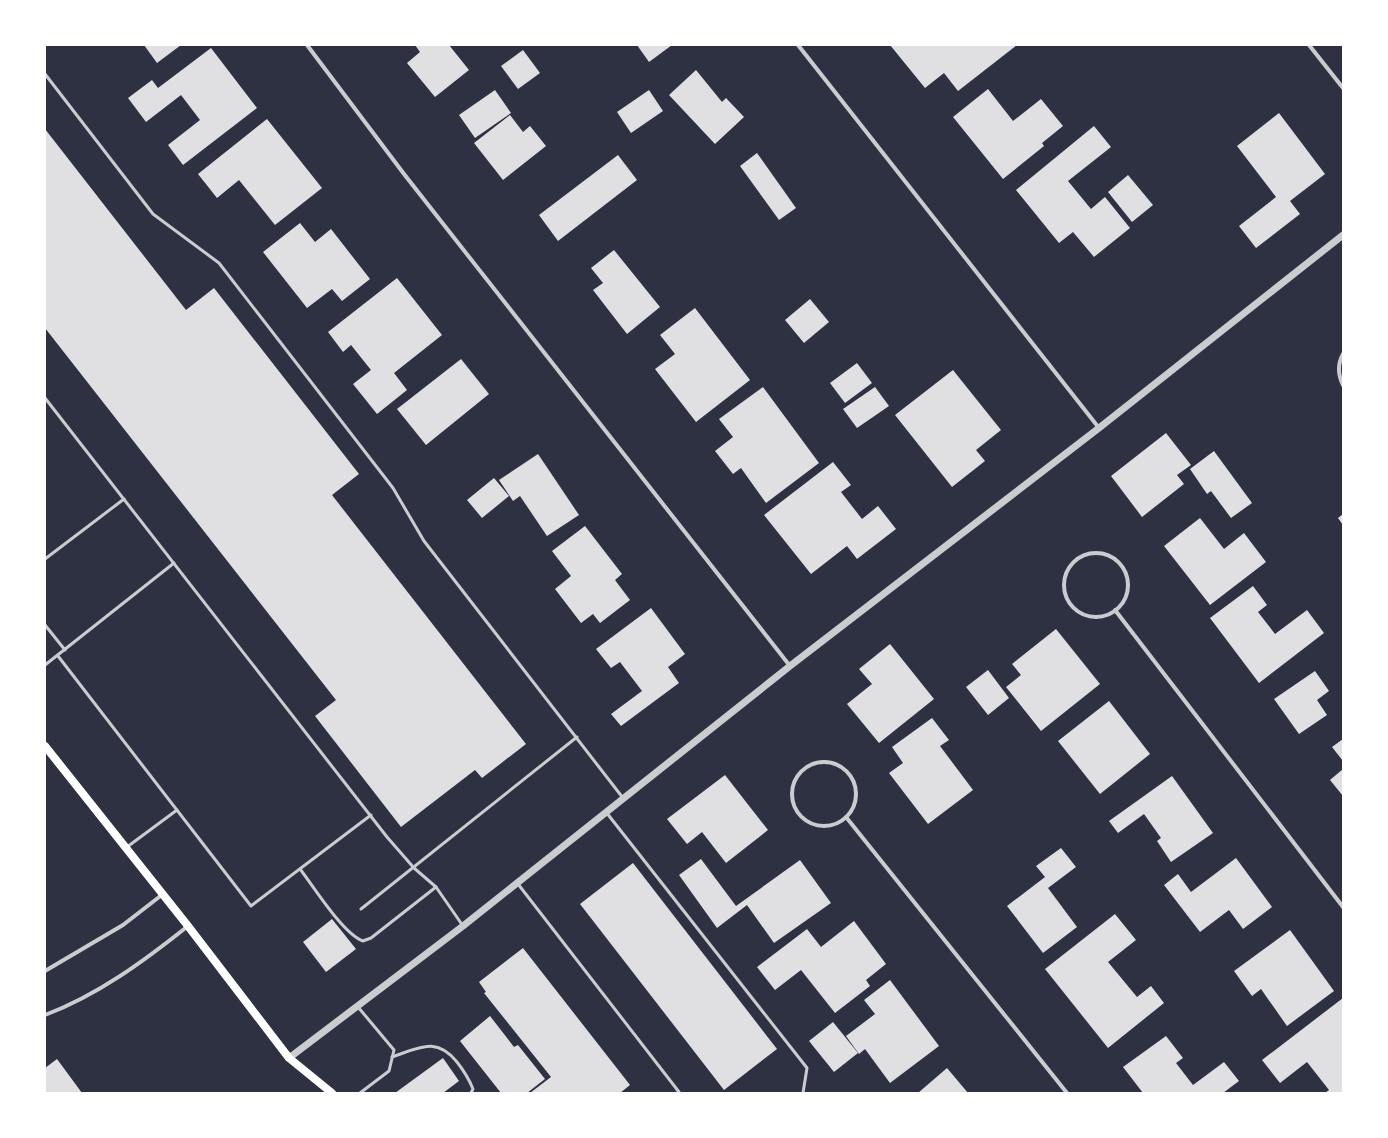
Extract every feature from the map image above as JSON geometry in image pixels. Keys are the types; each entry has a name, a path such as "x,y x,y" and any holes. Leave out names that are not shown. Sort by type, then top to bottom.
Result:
{"main road":[{"path":"45,746 163,894 289,1058 332,1093"}],"street":[{"path":"308,45 408,181 790,666"},
{"path":"798,45 1099,428"},
{"path":"1309,45 1343,88"},
{"path":"289,1058 518,884 790,666 1099,428 1343,234"},
{"path":"1343,354 1339,367 1343,386"},
{"path":"1095,552 1114,558 1121,565 1126,574 1127,589 1122,603 1115,610 1105,615 1094,617 1084,614 1074,608 1066,594 1064,578 1069,567 1076,559 1085,554 1095,552"},
{"path":"1115,610 1343,907"},
{"path":"822,761 833,763 843,768 851,776 855,786 856,798 853,808 846,818 838,824 818,826 800,817 791,798 791,788 795,778 801,770 811,764 822,761"},
{"path":"846,818 1067,1093"},
{"path":"45,971 124,925 163,894"},
{"path":"45,1015 64,1008 113,980 146,959 188,926"}],"lane":[{"path":"45,74 152,214 219,264 393,488 424,541 624,799"},
{"path":"45,398 371,815 414,868 436,888 464,926"},
{"path":"45,559 124,500"},
{"path":"45,666 174,563"},
{"path":"45,625 65,650"},
{"path":"58,656 251,906 371,815"},
{"path":"361,909 577,737"},
{"path":"127,848 177,810"},
{"path":"606,812 807,1068 803,1093"},
{"path":"300,869 345,928 355,938 363,941 371,938 436,888"},
{"path":"518,884 679,1092 677,1093"},
{"path":"358,1007 394,1050 389,1071 360,1093"},
{"path":"392,1057 422,1047 440,1047 448,1052 467,1076 473,1089 471,1093"}],"building":[{"path":"144,45 181,45 157,63"},
{"path":"415,45 449,45 469,70 435,97 407,63 420,52"},
{"path":"637,45 672,45 649,62"},
{"path":"890,45 1017,45 958,91 944,73 925,88"},
{"path":"211,48 257,108 183,165 168,145 200,120 181,95 146,122 128,98 152,80 158,88"},
{"path":"523,50 540,73 518,89 501,66"},
{"path":"696,70 722,102 726,98 744,117 715,144 669,95"},
{"path":"988,89 1013,121 1041,99 1063,126 1042,143 1044,146 1003,179 953,117"},
{"path":"495,90 511,113 475,138 459,115"},
{"path":"649,90 663,111 631,133 617,112"},
{"path":"1279,113 1325,174 1290,201 1300,214 1256,248 1239,226 1276,197 1237,146"},
{"path":"510,115 523,132 530,126 546,146 503,180 474,143"},
{"path":"267,119 322,188 275,225 239,180 217,198 198,174"},
{"path":"1094,126 1111,147 1068,181 1091,209 1105,197 1130,228 1094,257 1073,232 1059,243 1016,190"},
{"path":"45,129 186,310 214,288 359,474 332,495 526,744 482,778 475,770 401,827 315,716 336,700 45,328"},
{"path":"757,153 796,208 779,220 740,166"},
{"path":"618,155 637,180 558,241 539,215"},
{"path":"1128,175 1153,205 1132,222 1108,192"},
{"path":"300,223 315,242 331,229 370,279 342,301 332,289 307,308 263,252"},
{"path":"614,250 660,307 627,334 593,290 603,283 591,268"},
{"path":"397,278 442,335 394,373 407,390 377,414 353,384 371,370 351,345 343,352 328,332"},
{"path":"810,299 829,322 804,343 785,320"},
{"path":"695,308 750,380 696,422 655,369 675,354 660,335"},
{"path":"461,359 489,394 426,445 397,409"},
{"path":"857,363 872,383 845,403 830,383"},
{"path":"953,370 1001,430 976,450 985,461 952,487 895,415"},
{"path":"763,387 819,463 766,503 741,468 733,474 715,451 733,437 719,419"},
{"path":"875,387 889,406 857,428 843,409"},
{"path":"1166,433 1191,465 1177,475 1184,484 1142,517 1111,476"},
{"path":"1214,451 1252,503 1231,518 1211,491 1207,494 1190,469"},
{"path":"538,454 579,515 547,536 520,496 513,501 499,480"},
{"path":"833,462 851,485 841,492 862,519 878,506 896,529 857,559 847,546 811,574 764,515"},
{"path":"494,478 509,496 482,518 467,500"},
{"path":"1343,514 1343,525 1338,518"},
{"path":"1200,518 1224,549 1244,533 1266,562 1210,605 1164,546"},
{"path":"585,526 622,574 615,580 630,600 600,623 593,614 581,623 555,589 571,576 552,551"},
{"path":"1253,586 1267,605 1258,612 1275,634 1307,610 1324,633 1259,683 1210,618"},
{"path":"651,608 685,654 668,667 679,683 621,726 611,714 642,691 620,662 611,668 596,649"},
{"path":"1056,629 1100,684 1041,731 1006,687 1021,675 1012,664"},
{"path":"890,644 934,699 879,743 847,704 872,684 859,669"},
{"path":"988,670 1009,698 988,715 966,687"},
{"path":"1315,671 1329,691 1317,700 1327,715 1299,734 1274,699"},
{"path":"1109,701 1150,754 1100,794 1058,741"},
{"path":"932,718 949,740 940,746 973,790 928,824 889,773 903,763 892,747"},
{"path":"1343,739 1343,761 1332,747"},
{"path":"1343,769 1343,796 1330,780"},
{"path":"725,775 768,830 726,863 702,832 687,844 667,819"},
{"path":"1172,776 1213,833 1171,862 1157,841 1161,838 1144,814 1118,833 1109,821"},
{"path":"1061,848 1076,867 1048,888 1077,927 1043,953 1007,906 1045,877 1036,866"},
{"path":"1236,858 1272,907 1243,929 1229,910 1200,932 1164,885 1178,874 1191,892"},
{"path":"701,859 736,906 800,860 831,903 774,943 747,905 717,928 679,875"},
{"path":"633,863 777,1049 724,1090 580,904"},
{"path":"1115,914 1136,940 1108,962 1137,997 1151,986 1164,1003 1108,1048 1045,969"},
{"path":"332,919 356,949 326,972 303,942"},
{"path":"854,921 886,964 866,980 870,986 835,1013 801,970 775,990 757,967 807,929 821,947"},
{"path":"1290,930 1334,991 1287,1026 1261,989 1252,996 1234,971"},
{"path":"523,948 630,1085 620,1093 530,1093 551,1077 484,993 486,992 479,982"},
{"path":"890,980 939,1046 890,1083 865,1049 859,1054 846,1036 875,1014 864,1000"},
{"path":"1343,998 1343,1093 1325,1093 1329,1090 1307,1062 1280,1083 1262,1060"},
{"path":"490,1016 514,1047 518,1045 545,1079 527,1093 501,1093 460,1041"},
{"path":"833,1022 858,1053 834,1072 809,1041"},
{"path":"1166,1036 1183,1058 1176,1063 1193,1085 1224,1062 1239,1081 1223,1093 1143,1093 1123,1067"},
{"path":"443,1058 459,1081 443,1093 395,1093"},
{"path":"57,1059 82,1093 45,1093 45,1068"},
{"path":"947,1068 968,1093 918,1093"}]}
